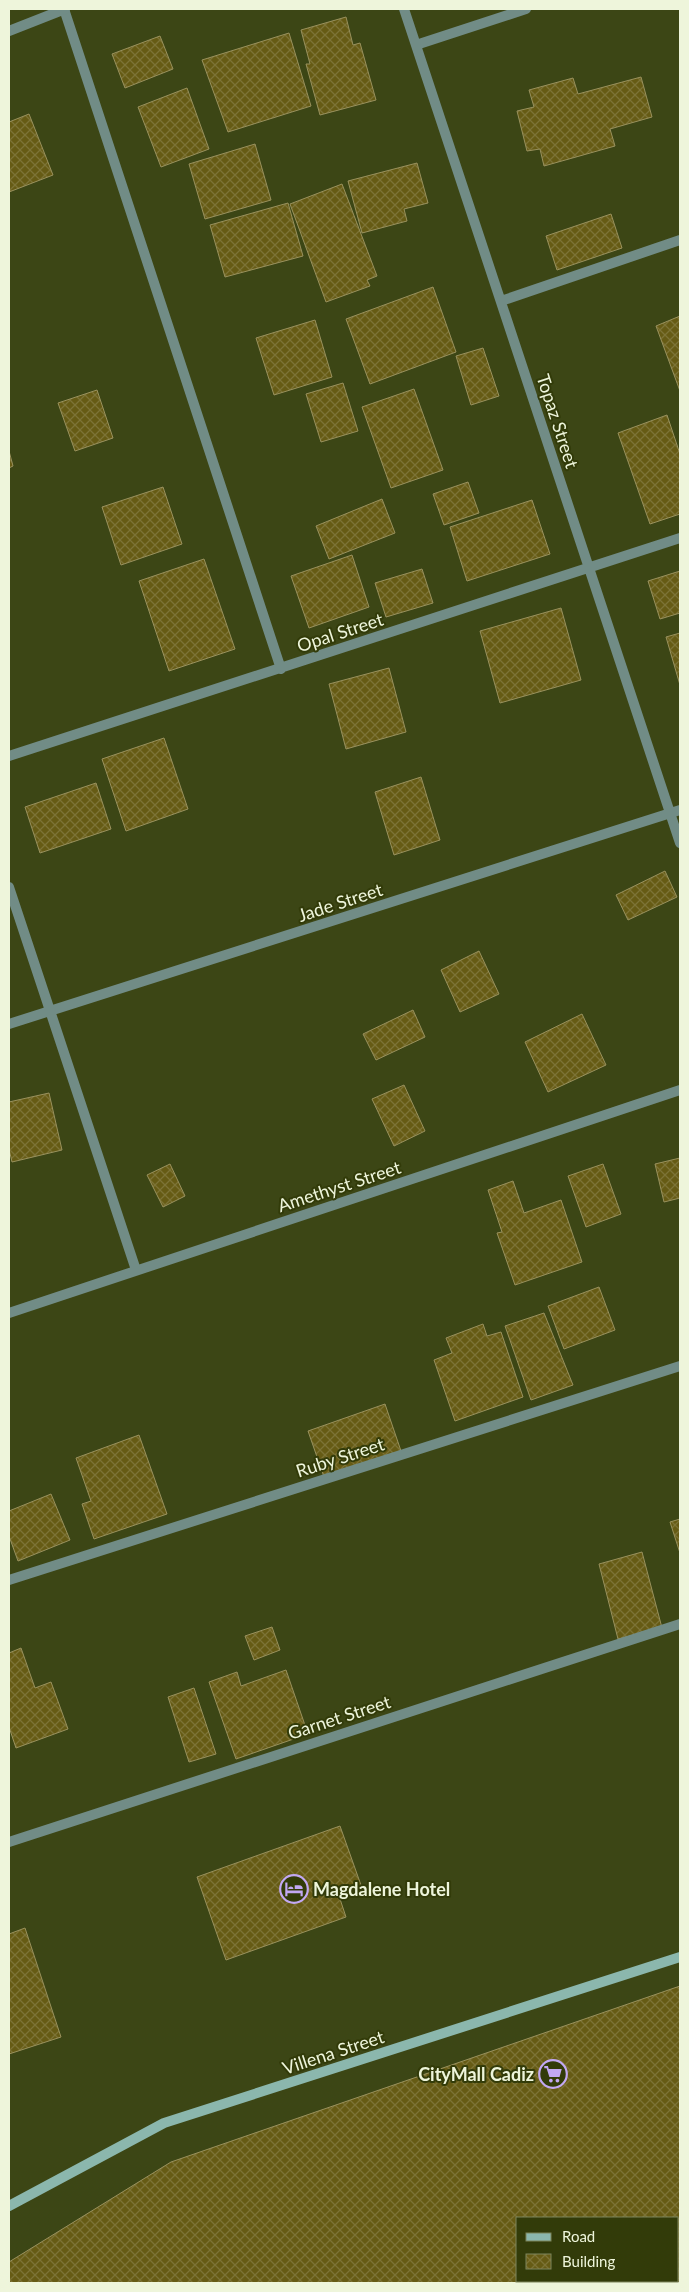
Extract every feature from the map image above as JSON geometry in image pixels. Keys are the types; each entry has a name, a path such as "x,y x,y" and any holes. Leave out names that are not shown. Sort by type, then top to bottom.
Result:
{"main road":[{"name":"Villena Street","path":"9,2206 164,2123 680,1957"}],"street":[{"path":"9,31 64,9 281,669"},
{"name":"Topaz Street","path":"404,9 590,569 675,812 680,843"},
{"path":"416,45 526,9"},
{"path":"501,301 680,240"},
{"name":"Opal Street","path":"9,756 590,569 680,538"},
{"name":"Jade Street","path":"9,1024 675,812"},
{"path":"9,887 136,1270"},
{"name":"Amethyst Street","path":"9,1312 680,1090"},
{"name":"Ruby Street","path":"9,1580 680,1366"},
{"name":"Garnet Street","path":"9,1842 680,1624"}],"building":[{"path":"346,17 353,45 360,43 376,100 320,115 306,64 310,64 301,30"},
{"path":"289,33 311,106 228,132 202,60"},
{"path":"160,36 173,69 125,88 112,54"},
{"path":"641,77 652,117 610,129 615,146 544,166 540,149 527,151 517,111 534,107 529,90 573,78 578,94"},
{"path":"187,88 209,149 161,167 138,107"},
{"path":"29,114 53,175 9,192 9,122"},
{"path":"255,144 271,200 205,219 189,164"},
{"path":"417,163 428,203 404,209 407,221 362,233 348,181"},
{"path":"342,184 377,276 367,280 370,286 326,302 290,204"},
{"path":"288,203 303,256 225,277 210,225"},
{"path":"611,214 622,248 557,270 546,236"},
{"path":"433,287 456,352 370,384 346,319"},
{"path":"680,316 680,391 656,326"},
{"path":"315,320 332,377 274,395 256,338"},
{"path":"483,348 499,396 471,405 456,356"},
{"path":"343,383 358,431 321,442 306,394"},
{"path":"414,389 443,470 391,488 362,407"},
{"path":"97,390 113,438 75,451 58,403"},
{"path":"667,415 680,454 680,514 650,524 618,433"},
{"path":"9,451 13,466 9,468"},
{"path":"468,482 479,513 444,525 433,494"},
{"path":"163,487 182,544 121,565 102,507"},
{"path":"382,499 395,533 329,559 316,526"},
{"path":"532,500 550,554 467,581 450,527"},
{"path":"352,555 369,607 309,628 291,576"},
{"path":"204,559 235,649 169,671 139,581"},
{"path":"422,569 433,603 386,617 375,583"},
{"path":"680,571 680,613 660,619 648,581"},
{"path":"561,608 581,680 500,703 480,631"},
{"path":"680,633 680,685 666,637"},
{"path":"389,668 406,732 346,749 329,684"},
{"path":"164,738 188,809 126,831 102,759"},
{"path":"421,777 440,840 394,855 375,792"},
{"path":"96,783 111,829 40,853 25,807"},
{"path":"665,871 677,897 628,920 616,895"},
{"path":"479,951 499,994 460,1012 441,970"},
{"path":"413,1010 425,1037 376,1060 363,1034"},
{"path":"582,1014 606,1065 548,1092 525,1042"},
{"path":"404,1085 425,1131 394,1146 372,1099"},
{"path":"49,1093 62,1150 12,1162 9,1149 9,1102"},
{"path":"680,1158 680,1198 664,1202 655,1164"},
{"path":"170,1164 185,1196 163,1207 147,1175"},
{"path":"603,1164 621,1214 586,1227 568,1176"},
{"path":"513,1181 524,1213 561,1200 582,1262 515,1285 497,1233 502,1232 488,1190"},
{"path":"599,1287 615,1330 564,1349 548,1306"},
{"path":"544,1313 573,1385 531,1400 505,1326"},
{"path":"483,1324 487,1336 501,1332 523,1397 455,1421 434,1360 452,1353 446,1338"},
{"path":"385,1404 401,1451 324,1477 308,1431"},
{"path":"139,1435 167,1514 94,1539 82,1504 91,1501 76,1458"},
{"path":"51,1494 70,1540 18,1561 9,1536 9,1511"},
{"path":"680,1519 680,1553 670,1522"},
{"path":"642,1552 662,1628 618,1639 599,1564"},
{"path":"272,1627 280,1650 254,1660 245,1636"},
{"path":"21,1648 35,1688 51,1682 68,1729 16,1748 9,1727 9,1653"},
{"path":"286,1670 308,1734 236,1759 209,1682 237,1672 241,1686"},
{"path":"194,1688 216,1754 189,1762 168,1697"},
{"path":"340,1826 362,1888 339,1896 346,1917 226,1960 197,1877"},
{"path":"25,1928 61,2037 9,2054 9,1934"},
{"name":"CityMall Cadiz","path":"680,1986 680,2278 679,2217 516,2217 516,2282 669,2282 9,2283 9,2262 171,2162"},
{"path":"680,2271 680,2283 651,2283 679,2282"}],"place":[{"name":"Magdalene Hotel","path":"294,1889"},
{"name":"CityMall Cadiz","path":"553,2074"}]}
